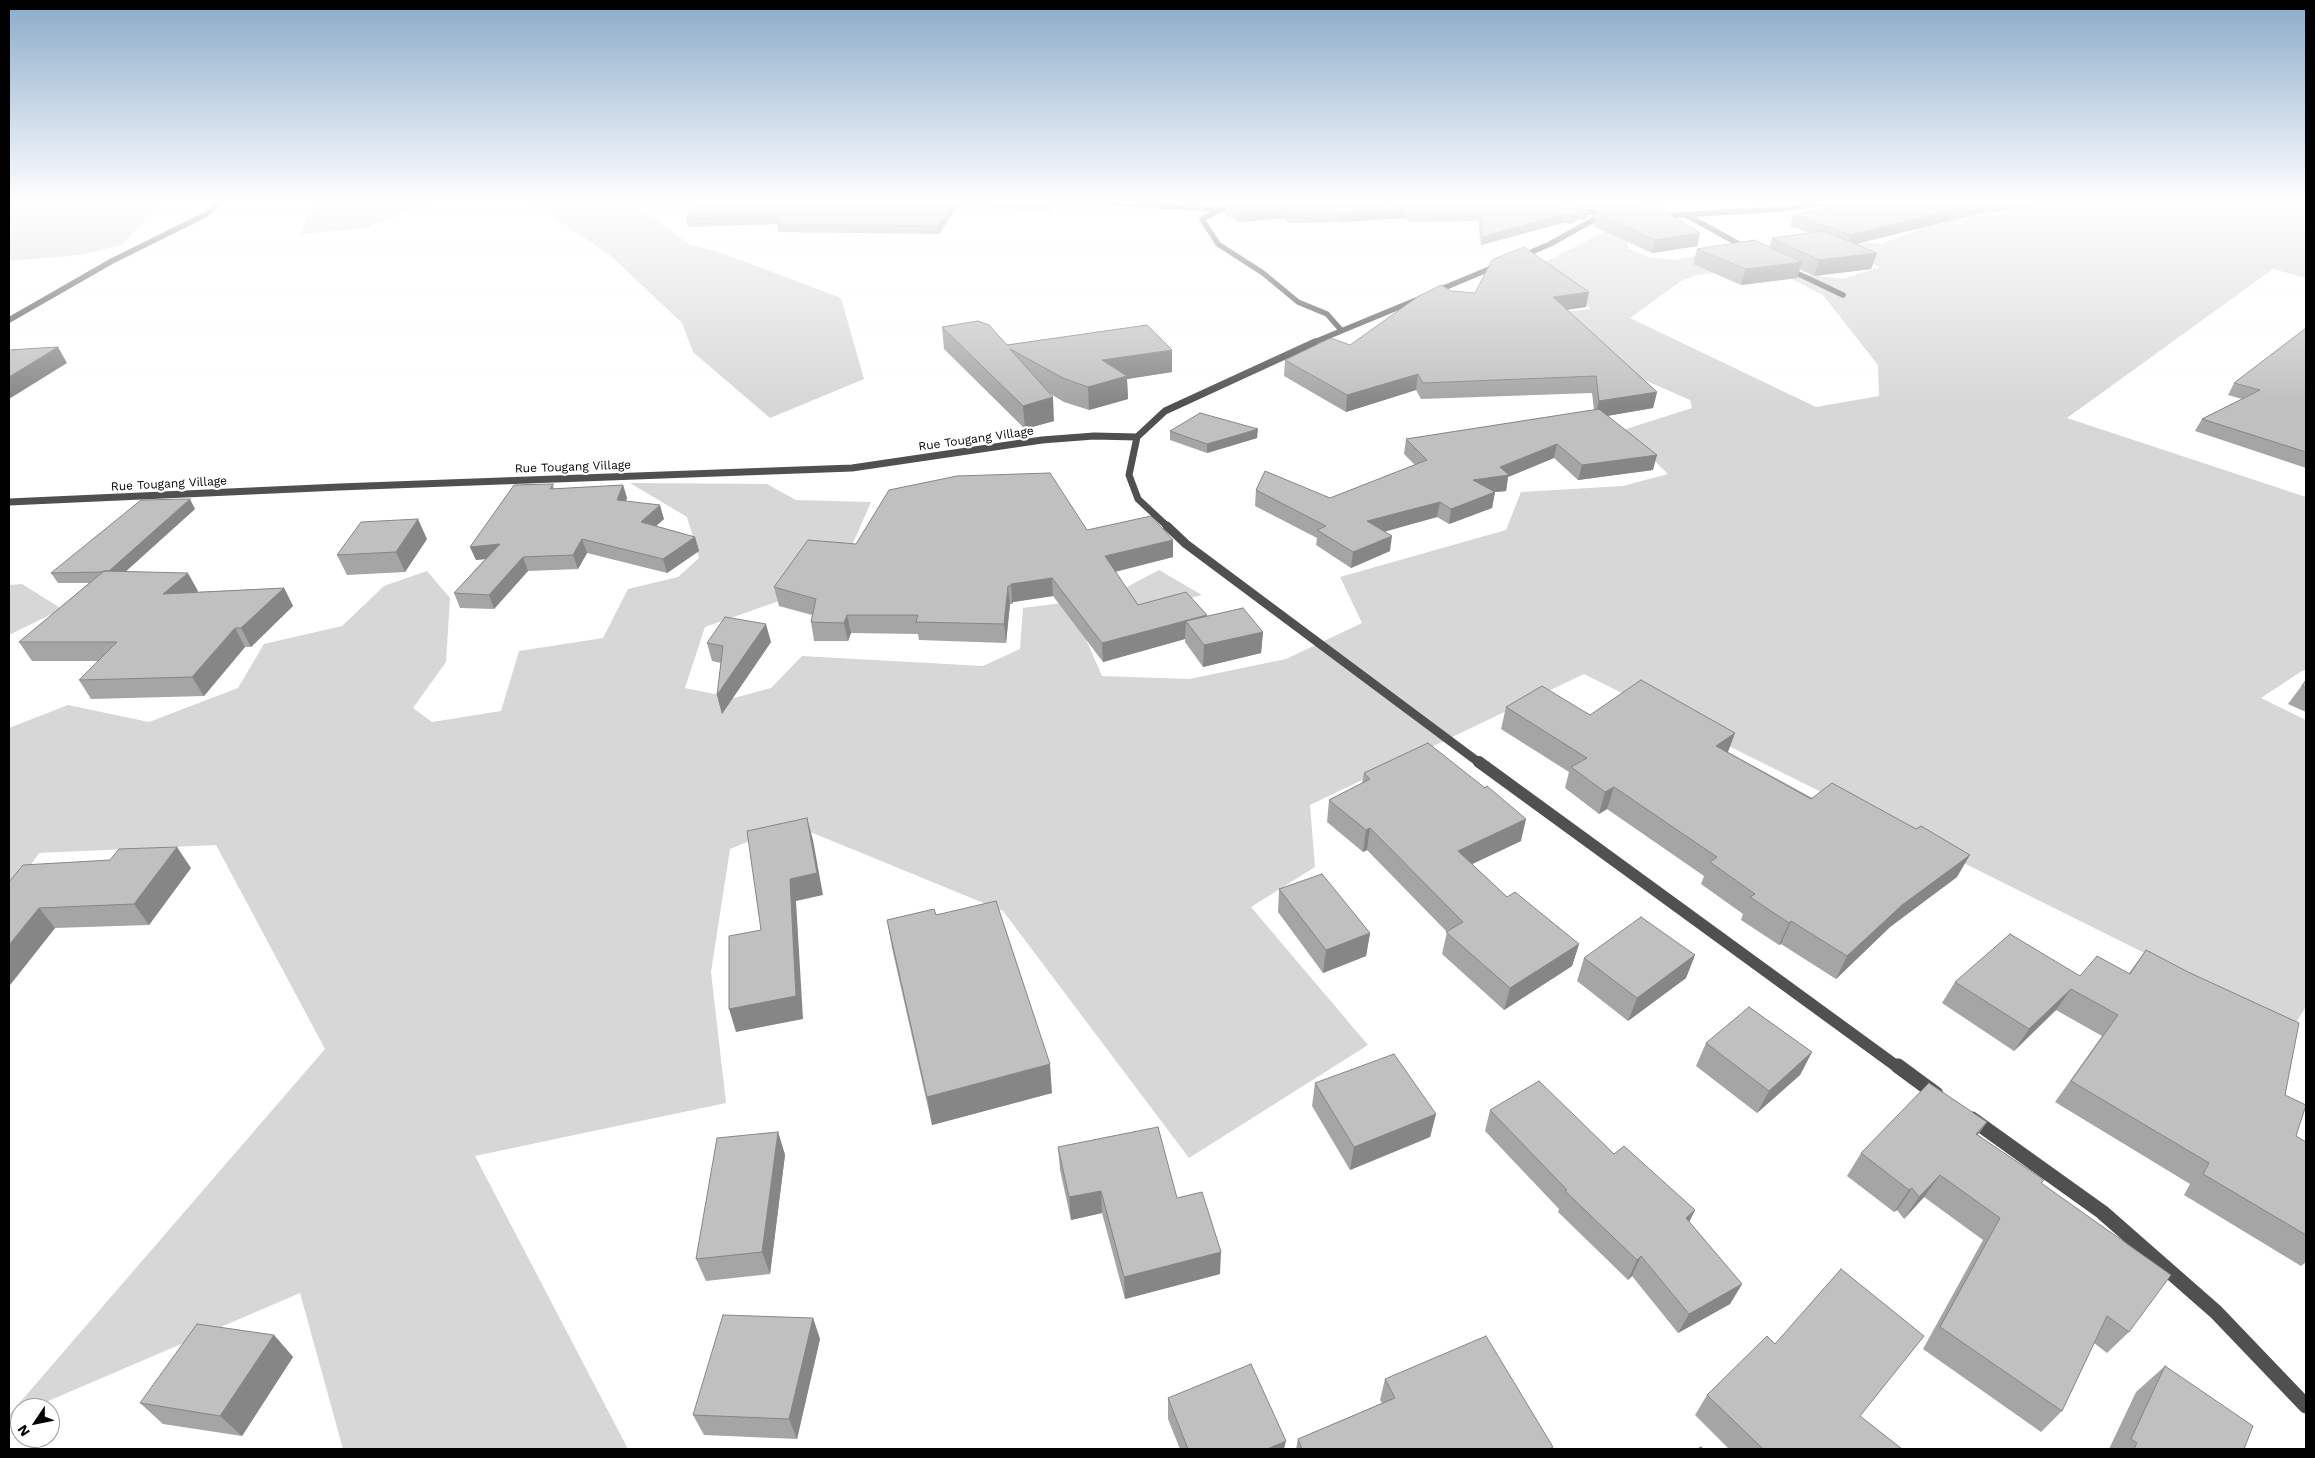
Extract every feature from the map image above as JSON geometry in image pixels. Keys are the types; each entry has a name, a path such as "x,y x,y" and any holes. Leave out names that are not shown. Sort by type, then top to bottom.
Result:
{"street":[{"path":"9,320 100,268"},
{"path":"1255,268 1298,302 1327,314 1341,330"},
{"path":"1492,268 1341,330 1165,411 1137,437 1129,475 1138,499 1186,544 1333,655 1735,950 2102,1212 2216,1312 2306,1406"},
{"path":"1785,268 1843,295"},
{"name":"Rue Tougang Village","path":"9,502 339,487 852,468 1042,440 1094,436 1137,437"}],"shaded area":[{"path":"624,268 762,268 841,298 864,379 770,418 693,352 682,323"},
{"path":"1548,268 1735,268 1740,270 1697,275 1681,281 1630,318 1816,407 1879,396 1878,365 1823,295 1776,271 1843,279 1877,268 2306,268 2306,278 2273,269 2067,418 2306,497 2306,670 2261,698 2306,720 2306,1007 2293,1027 1584,674 1310,805 1315,867 1251,907 1368,1045 1189,1158 1003,911 791,824 730,849 711,972 726,1103 475,1156 628,1449 343,1449 300,1293 55,1398 24,1398 325,1049 216,845 39,853 9,897 9,728 68,705 149,722 238,688 264,644 342,626 384,586 427,571 450,598 446,662 413,708 432,722 501,711 519,651 603,638 628,589 678,577 699,558 687,517 630,483 767,484 796,500 871,502 850,550 779,601 705,627 685,688 734,698 771,688 802,656 983,666 1020,649 1023,608 1108,597 1159,570 1202,595 1081,628 1102,676 1189,679 1286,659 1362,623 1340,577 1506,530 1521,492 1623,486 1668,474 1623,430 1692,408 1690,400 1642,379 1546,314 1591,309"},
{"path":"22,584 62,609 9,635 9,585"}],"building":[{"path":"1488,268 1554,268 1589,292 1553,297 1657,392 1599,401 1596,376 1423,383 1418,374 1347,395 1285,360 1331,338 1350,345 1419,296 1441,285 1451,291 1475,293"},
{"path":"978,321 989,325 1007,345 1147,325 1172,350 1102,360 1127,376 1088,387 1063,378 1010,349 1053,397 1023,406 942,327"},
{"path":"2306,328 2306,452 2202,419 2260,390 2234,383"},
{"path":"58,347 9,377 9,350"},
{"path":"1599,409 1657,455 1582,465 1557,444 1500,467 1509,475 1473,480 1495,492 1451,509 1440,502 1367,521 1392,536 1353,552 1317,530 1326,526 1256,490 1265,471 1330,498 1427,460 1406,439"},
{"path":"1200,413 1258,429 1207,444 1170,431"},
{"path":"1050,473 1087,530 1151,516 1173,540 1105,556 1138,605 1186,592 1207,615 1102,643 1052,578 1008,586 1004,624 916,622 918,615 847,615 844,623 811,622 816,599 774,587 808,540 856,544 889,490 957,476"},
{"path":"553,484 550,489 623,485 617,500 660,505 641,522 695,537 663,559 582,539 573,555 523,557 489,595 454,593 500,544 470,547 514,485"},
{"path":"190,499 109,571 51,573 141,500"},
{"path":"418,519 396,552 337,555 361,522"},
{"path":"104,571 188,573 163,594 284,588 241,628 235,628 192,677 79,680 117,642 19,642"},
{"path":"1243,608 1263,632 1204,645 1186,621"},
{"path":"725,617 766,624 717,695 723,646 707,643"},
{"path":"1641,680 1735,733 1716,746 1811,799 1832,783 1916,829 1921,826 1970,855 1902,905 1847,956 1791,921 1789,923 1750,897 1755,894 1710,862 1717,857 1614,787 1605,792 1571,767 1587,758 1506,707 1542,686 1590,715"},
{"path":"1428,743 1485,788 1487,786 1526,819 1458,851 1507,897 1515,892 1579,944 1510,988 1446,932 1463,922 1370,828 1366,830 1329,800 1370,779 1364,773"},
{"path":"807,818 817,873 790,879 796,996 729,1009 729,936 761,930 747,831"},
{"path":"177,847 134,904 39,908 9,945 9,882 23,865 110,860 119,849"},
{"path":"1322,874 1370,933 1326,950 1279,889"},
{"path":"996,901 1050,1064 927,1097 887,920 934,909 936,915"},
{"path":"1641,917 1695,955 1637,998 1584,958"},
{"path":"2010,934 2080,976 2097,956 2130,974 2146,950 2188,972 2299,1023 2285,1095 2306,1105 2296,1136 2306,1142 2306,1235 2203,1174 2209,1163 2071,1081 2118,1015 2071,989 2029,1029 1955,982"},
{"path":"1749,1007 1812,1052 1769,1091 1706,1043"},
{"path":"1394,1054 1436,1114 1354,1147 1315,1083"},
{"path":"1539,1081 1614,1154 1624,1146 1695,1210 1686,1218 1742,1284 1689,1314 1641,1256 1637,1260 1565,1191 1567,1190 1490,1110"},
{"path":"1929,1083 1987,1122 1976,1134 2044,1180 2041,1183 2171,1275 2129,1332 2107,1316 2062,1411 1940,1327 2000,1218 1940,1175 1919,1197 1912,1188 1909,1190 1861,1153"},
{"path":"1158,1127 1177,1198 1202,1192 1221,1252 1124,1277 1101,1191 1069,1197 1058,1147"},
{"path":"778,1132 762,1252 696,1259 717,1138"},
{"path":"1841,1269 1924,1336 1860,1416 1902,1449 1763,1449 1707,1395 1767,1336 1775,1344"},
{"path":"723,1315 813,1318 789,1419 693,1415"},
{"path":"197,1324 274,1335 220,1416 140,1403"},
{"path":"1486,1336 1553,1447 1549,1449 1302,1449 1298,1439 1395,1398 1385,1379"},
{"path":"1251,1364 1286,1441 1267,1449 1188,1449 1168,1398"},
{"path":"2165,1366 2253,1426 2244,1449 2134,1449 2137,1443 2131,1439"}]}
